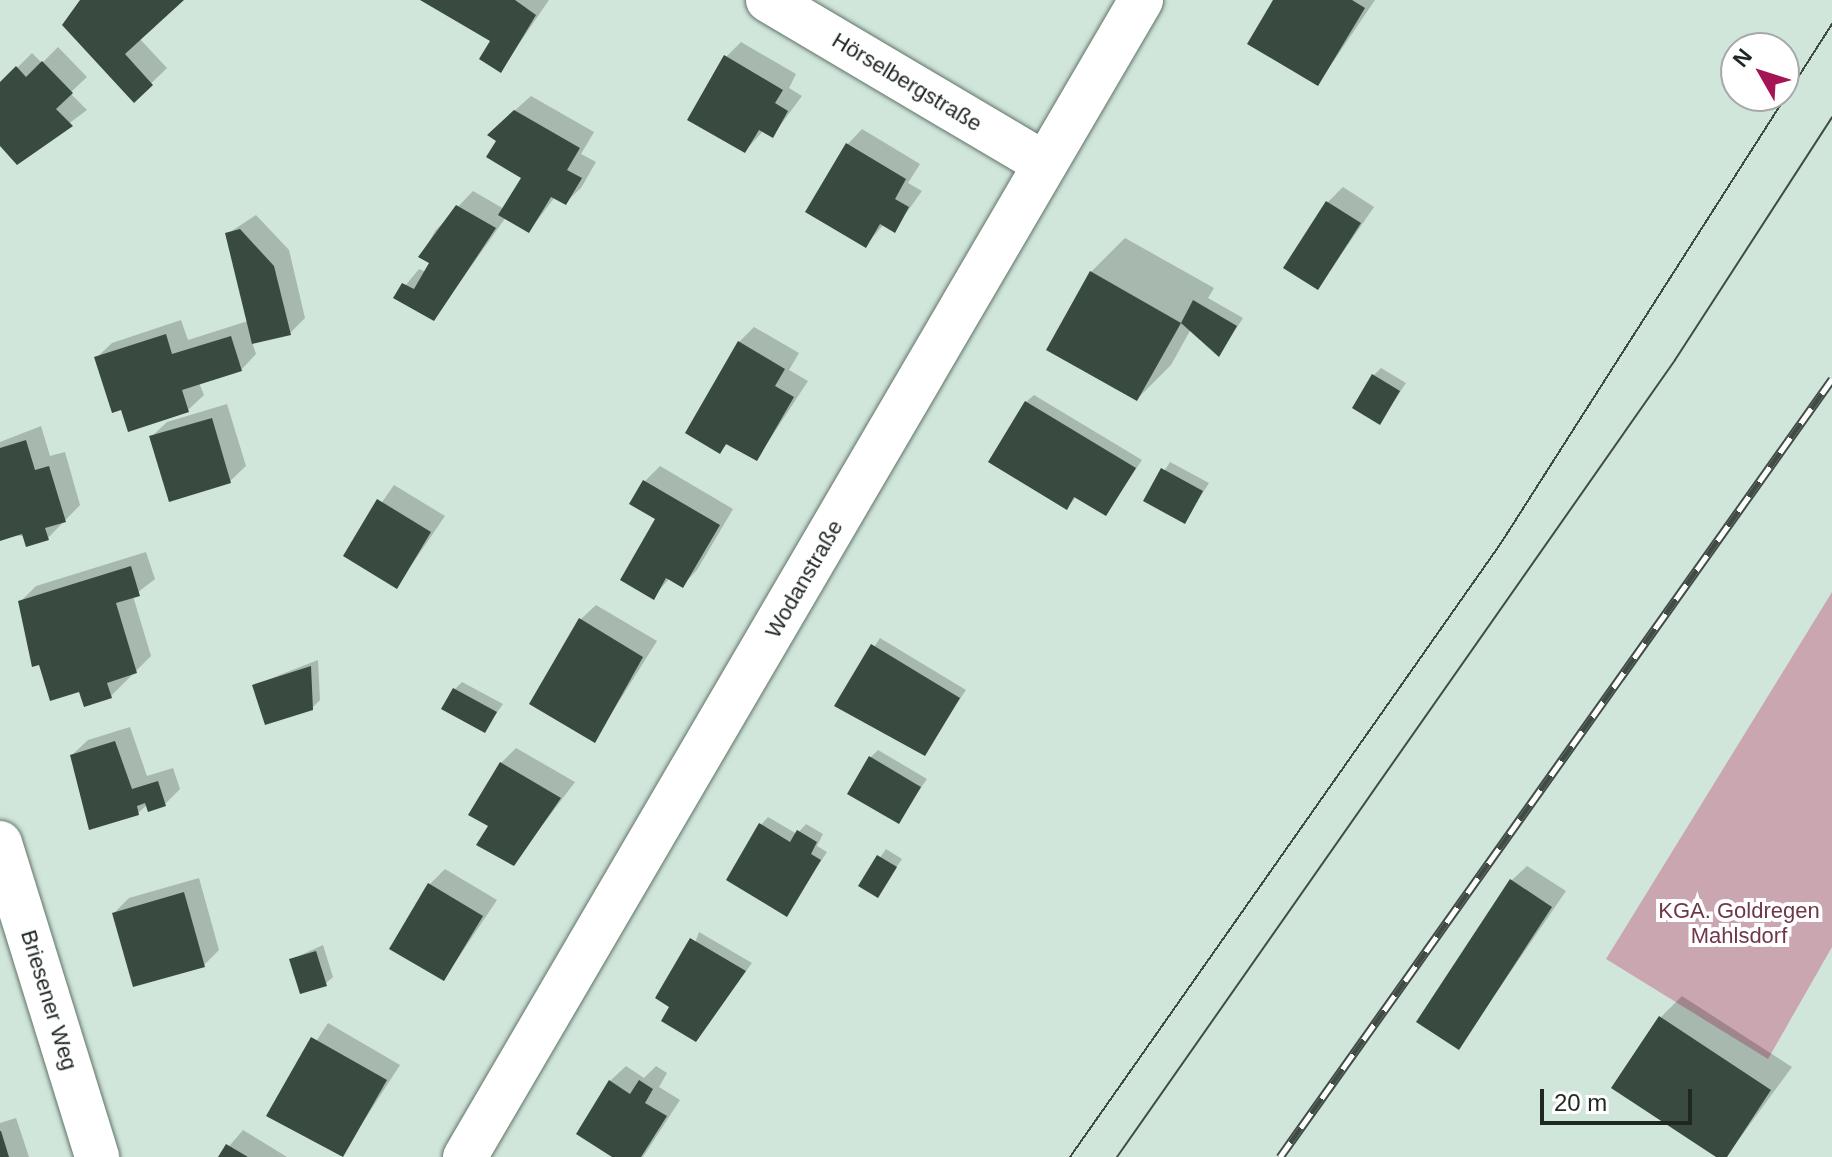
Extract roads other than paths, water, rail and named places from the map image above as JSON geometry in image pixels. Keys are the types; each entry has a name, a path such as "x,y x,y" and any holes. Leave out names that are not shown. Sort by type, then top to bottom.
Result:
{"street":[{"name":"Hörselbergstraße","path":"768,0 1045,164"},
{"name":"Wodanstraße","path":"465,1157 1141,0"},
{"name":"Briesener Weg","path":"0,843 97,1157"}],"tram line":[{"path":"1070,1157 1501,543 1832,24"},
{"path":"1117,1157 1675,360 1832,117"}],"railway":[{"path":"1280,1157 1832,379"}],"park label":[{"name":"KGA. Goldregen Mahlsdorf","path":"1739,922"}]}
